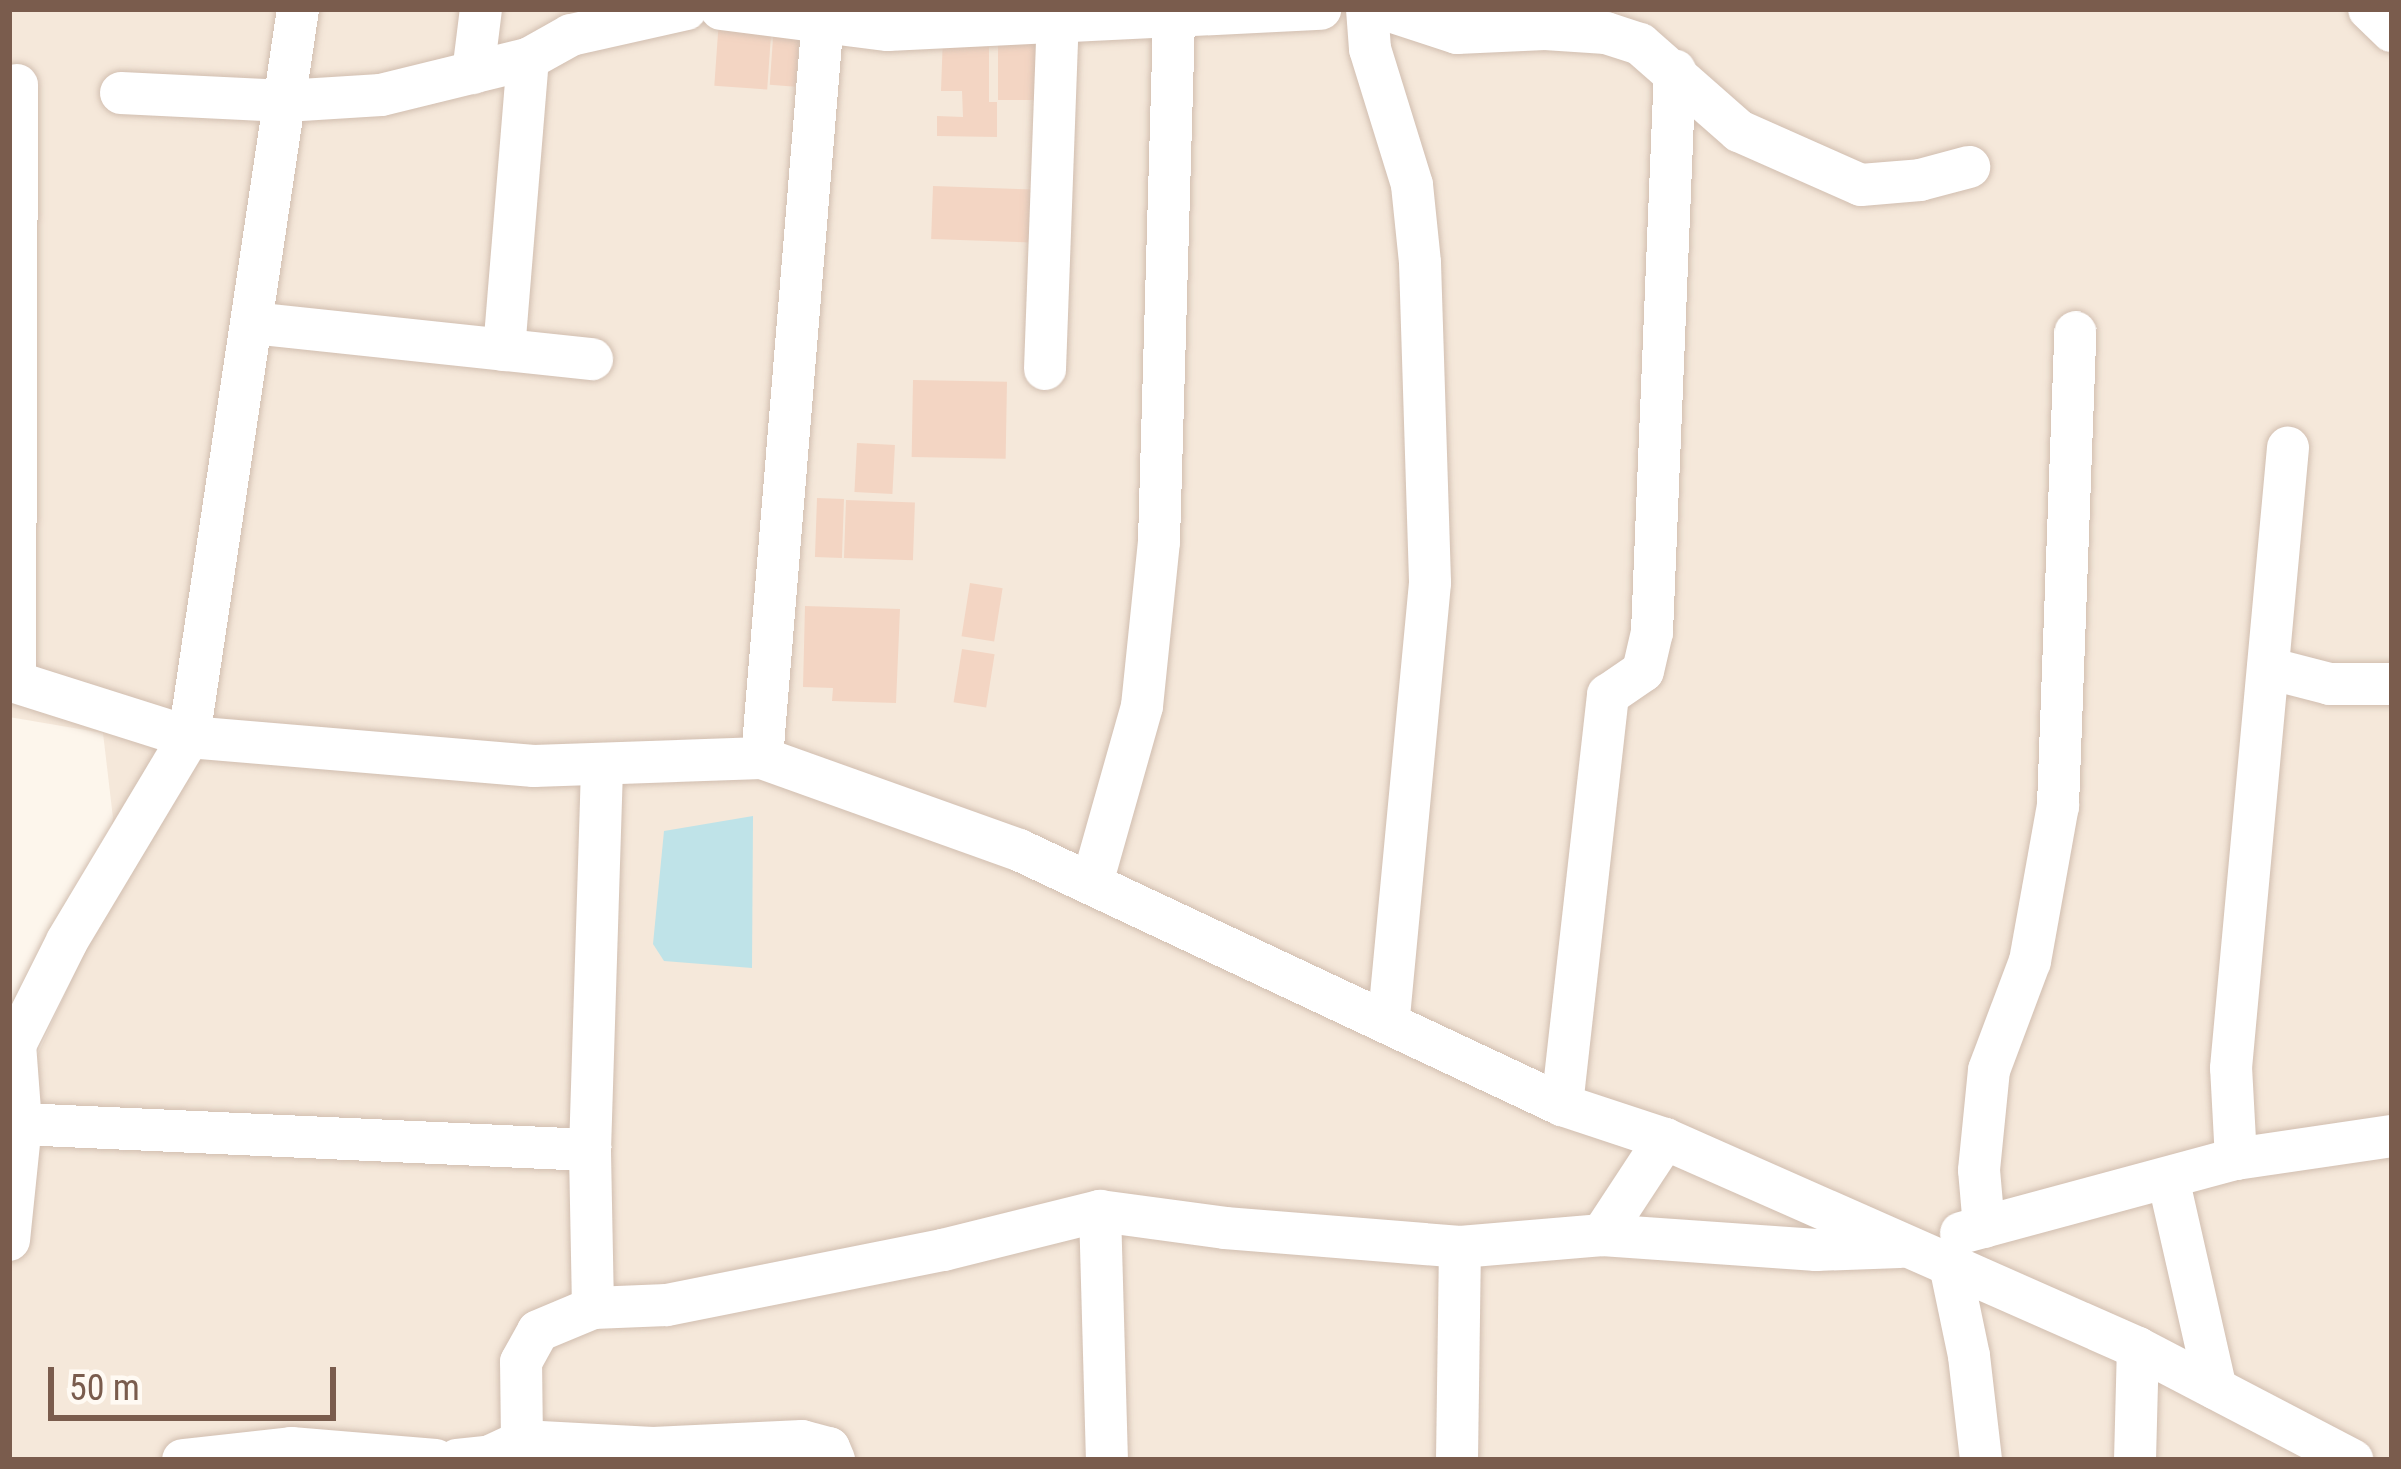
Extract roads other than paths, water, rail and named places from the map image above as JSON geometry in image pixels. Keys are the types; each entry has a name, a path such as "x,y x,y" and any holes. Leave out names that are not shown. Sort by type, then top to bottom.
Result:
{"street":[{"path":"9,1240 22,1124 12,1048 68,941 189,737 298,9"},
{"path":"473,74 482,9"},
{"path":"122,93 285,101 381,95 528,59 571,35 686,9"},
{"path":"721,9 889,20 1058,14 1174,19 1320,9"},
{"path":"1367,9 1370,49 1412,185 1430,583 1389,1019"},
{"path":"1384,9 1457,33 1544,29 1606,33 1640,44 1739,130 1861,185 1920,180 1969,167"},
{"path":"2369,9 2392,31"},
{"path":"1045,369 1058,14"},
{"path":"763,758 823,18"},
{"path":"1092,883 1142,706 1159,541 1174,19"},
{"path":"504,350 528,59"},
{"path":"1562,1105 1608,695 1643,671 1652,632 1675,70"},
{"path":"16,85 12,680 189,737 535,766 763,758 1019,850 1142,912 1389,1019 1562,1105 1665,1139 2138,1348 2352,1460"},
{"path":"253,323 592,359"},
{"path":"1984,1227 1979,1170 1989,1070 2030,961 2058,806 2075,332"},
{"path":"2236,1159 2231,1068 2288,448"},
{"path":"2268,668 2330,684 2392,684"},
{"path":"593,1308 590,1150 602,764"},
{"path":"22,1124 590,1150"},
{"path":"522,1442 521,1362 538,1331 593,1308 668,1305 943,1250 1100,1211 1225,1228 1460,1247 1601,1235 1816,1250 1912,1247 2236,1159 2392,1136"},
{"path":"1601,1235 1665,1139"},
{"path":"2168,1178 2216,1389"},
{"path":"1100,1211 1107,1460"},
{"path":"1457,1460 1460,1247"},
{"path":"1950,1265 1969,1356 1981,1460"},
{"path":"2135,1460 2138,1348"},
{"path":"457,1460 488,1457 522,1442 653,1448 802,1442 829,1448 834,1460"},
{"path":"183,1460 290,1454 436,1460"}],"water":[{"path":"753,816 752,968 664,961 653,944 664,831"}]}
